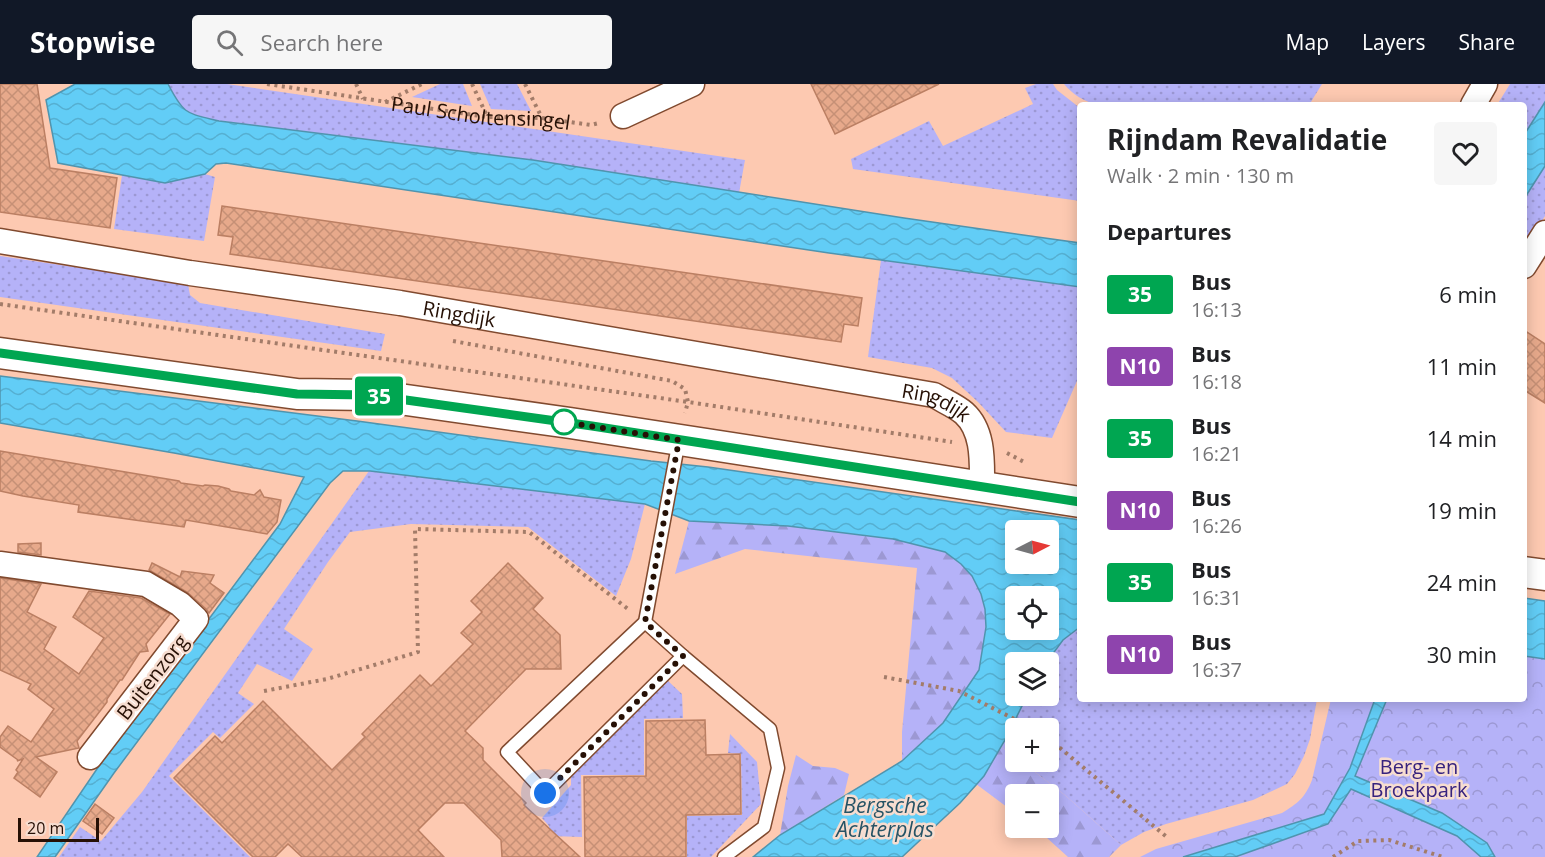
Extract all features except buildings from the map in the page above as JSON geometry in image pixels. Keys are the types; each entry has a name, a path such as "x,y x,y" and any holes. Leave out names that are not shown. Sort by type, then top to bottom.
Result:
{"street":[{"path":"623,116 692,84"},
{"path":"1475,102 1485,84"},
{"path":"1527,261 1545,233"},
{"name":"Ringdijk","path":"0,241 190,273 400,303 934,395 963,412 973,424 981,446"},
{"path":"0,333 302,374 370,395 678,447 982,486 1077,502"},
{"path":"0,353 297,394 370,395"},
{"path":"981,446 982,486"},
{"name":"Buitenzorg","path":"0,564 146,585 180,604 196,619 90,757"},
{"path":"1527,573 1545,576"}],"lane":[{"path":"678,447 645,622 507,752 545,793 683,656"},
{"path":"645,622 770,729 777,768 764,827 724,857"}],"path":[{"name":"Paul Scholtensingel","path":"267,84 487,117 542,118 591,125 623,116"},
{"path":"356,84 363,99"},
{"path":"385,102 422,84"},
{"path":"472,84 487,117"},
{"path":"525,84 542,118"},
{"name":"Ringdijk","path":"0,304 981,446"},
{"path":"264,691 327,679 418,652 415,529 529,532 645,622"},
{"path":"884,677 959,692 1012,718"},
{"path":"1059,747 1168,838"},
{"path":"1333,857 1358,841 1389,840 1443,857"}],"green space":[{"path":"168,84 227,84 745,160 739,193 219,121 187,111 178,102"},
{"path":"440,84 463,84 472,106 412,97"},
{"path":"480,84 517,84 531,111 491,109"},
{"path":"1036,84 1053,84 1077,106 1077,201 853,169 851,159 929,121 943,146 1033,104 1025,88"},
{"path":"1064,84 1322,84 1311,102 1088,102"},
{"path":"1510,84 1545,84 1545,102 1527,130 1527,102 1499,102"},
{"path":"1545,166 1545,216 1527,243 1527,194"},
{"path":"205,174 215,177 204,241 114,229 122,175 165,183"},
{"path":"0,256 188,284 190,295 200,303 385,334 381,351 0,297"},
{"path":"881,260 1077,287 1077,381 1052,438 1006,432 952,378 932,368 868,357"},
{"path":"369,471 645,504 631,559 616,596 528,527 411,524 350,532 284,629 313,649 292,681 257,664 238,693 254,704 220,738 213,732 169,776 250,857 59,857 80,827 101,841 142,792"},
{"path":"689,521 788,526 893,539 945,552 972,576 981,594 986,627 979,670 943,723 902,761 902,732 917,568 745,549 675,574"},
{"name":"Berg- en Broekpark","path":"1527,628 1545,631 1545,857 1140,857 1156,849 1282,813 1304,796 1312,780 1330,702 1527,702"},
{"path":"1077,629 1077,702 1316,702 1310,739 1304,756 1287,784 1253,800 1144,832 1121,845 1059,791 1059,784 1050,784 1035,772 1059,772 1059,718 1016,718 1022,706 1059,706 1059,652 1054,652 1063,640"},
{"path":"667,680 682,694 683,718 644,719 644,775 581,775 582,837 550,836 549,826 542,818 571,785 571,774"},
{"path":"730,734 757,762 761,804 711,857 687,857 687,816 742,815 741,754 728,753"},
{"path":"1001,747 1005,750 1005,772 1035,772 1050,784 1005,784 1005,806 976,784 984,776"},
{"path":"796,755 813,766 835,768 849,774 844,795 780,835 788,786"},
{"path":"1059,791 1121,845 1109,857 1068,857 1047,838 1059,838"}],"water":[{"path":"75,84 168,84 178,102 187,111 219,121 533,160 1077,243 1077,287 829,253 226,163 216,164 205,174 165,183 58,163 46,100"},
{"path":"1545,102 1545,166 1527,194 1527,130"},
{"name":"Bergsche Achterplas","path":"0,376 708,467 1077,520 1077,629 1063,640 1054,652 1005,652 1005,706 1022,706 1016,718 1005,718 1005,740 984,776 960,803 902,857 753,857 780,835 902,761 943,723 979,670 986,627 981,594 972,576 961,564 945,552 893,539 788,526 689,521 645,504 370,471 343,471 330,483 114,773 55,857 37,857 99,766 280,524 304,477 0,423"},
{"path":"1527,598 1545,601 1545,659 1527,656"},
{"path":"1374,702 1386,702 1355,776 1442,813 1487,843 1495,857 1481,857 1457,836 1351,789 1328,824 1235,857 1183,857 1324,814 1350,768"}],"bus line":[{"name":"35","path":"0,353 297,394 370,395 592,426 1077,502"}],"route":[{"path":"545,793 683,656 645,622 679,440 564,422"}]}
